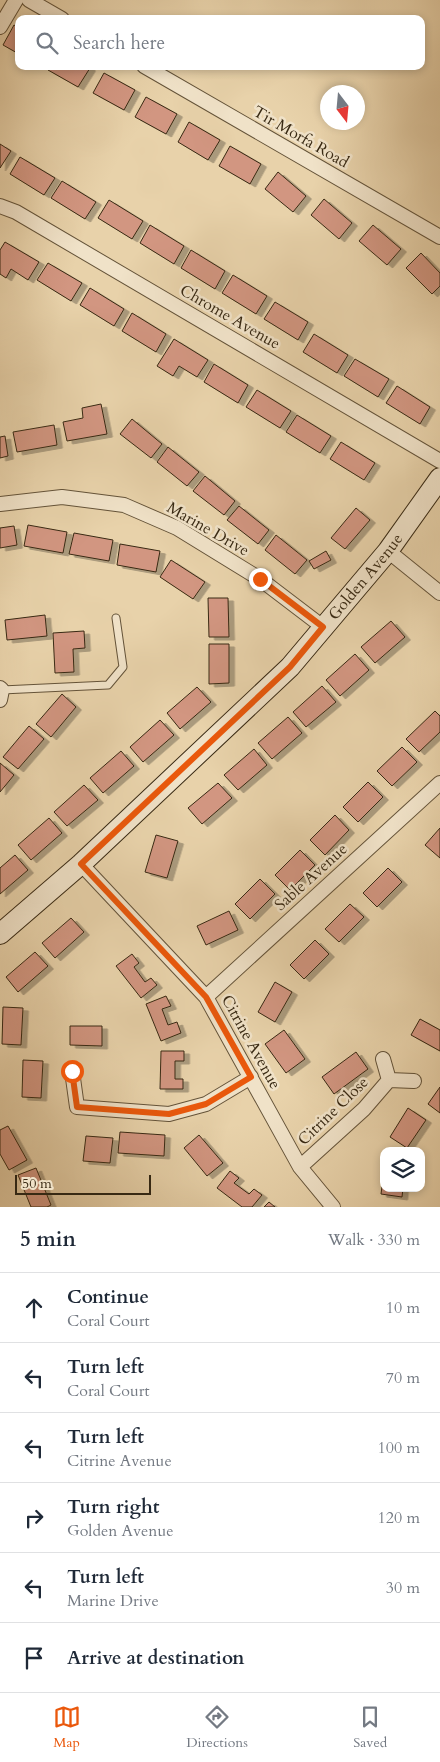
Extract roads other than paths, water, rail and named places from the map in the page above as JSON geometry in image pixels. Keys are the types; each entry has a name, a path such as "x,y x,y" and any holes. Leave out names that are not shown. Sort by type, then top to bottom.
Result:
{"street":[{"path":"0,27 16,0"},
{"path":"29,0 55,15"},
{"name":"Tir Morfa Road","path":"151,70 440,237"},
{"name":"Chrome Avenue","path":"0,206 16,212 440,461"},
{"name":"Golden Avenue","path":"0,934 81,864 290,667 388,551 440,478"},
{"name":"Marine Drive","path":"0,504 62,497 124,505 177,528 260,579 323,627"},
{"path":"388,551 440,593"},
{"name":"Sable Avenue","path":"206,997 440,783"},
{"name":"Citrine Avenue","path":"81,864 206,997 300,1167 333,1207"},
{"name":"Citrine Close","path":"384,1059 389,1080"},
{"path":"72,1071 77,1107 169,1114 206,1104 251,1077"},
{"name":"Citrine Close","path":"389,1080 414,1081"},
{"name":"Citrine Close","path":"300,1167 364,1109 389,1080"}],"lane":[{"path":"1,693 108,685 123,667 116,618"}]}
